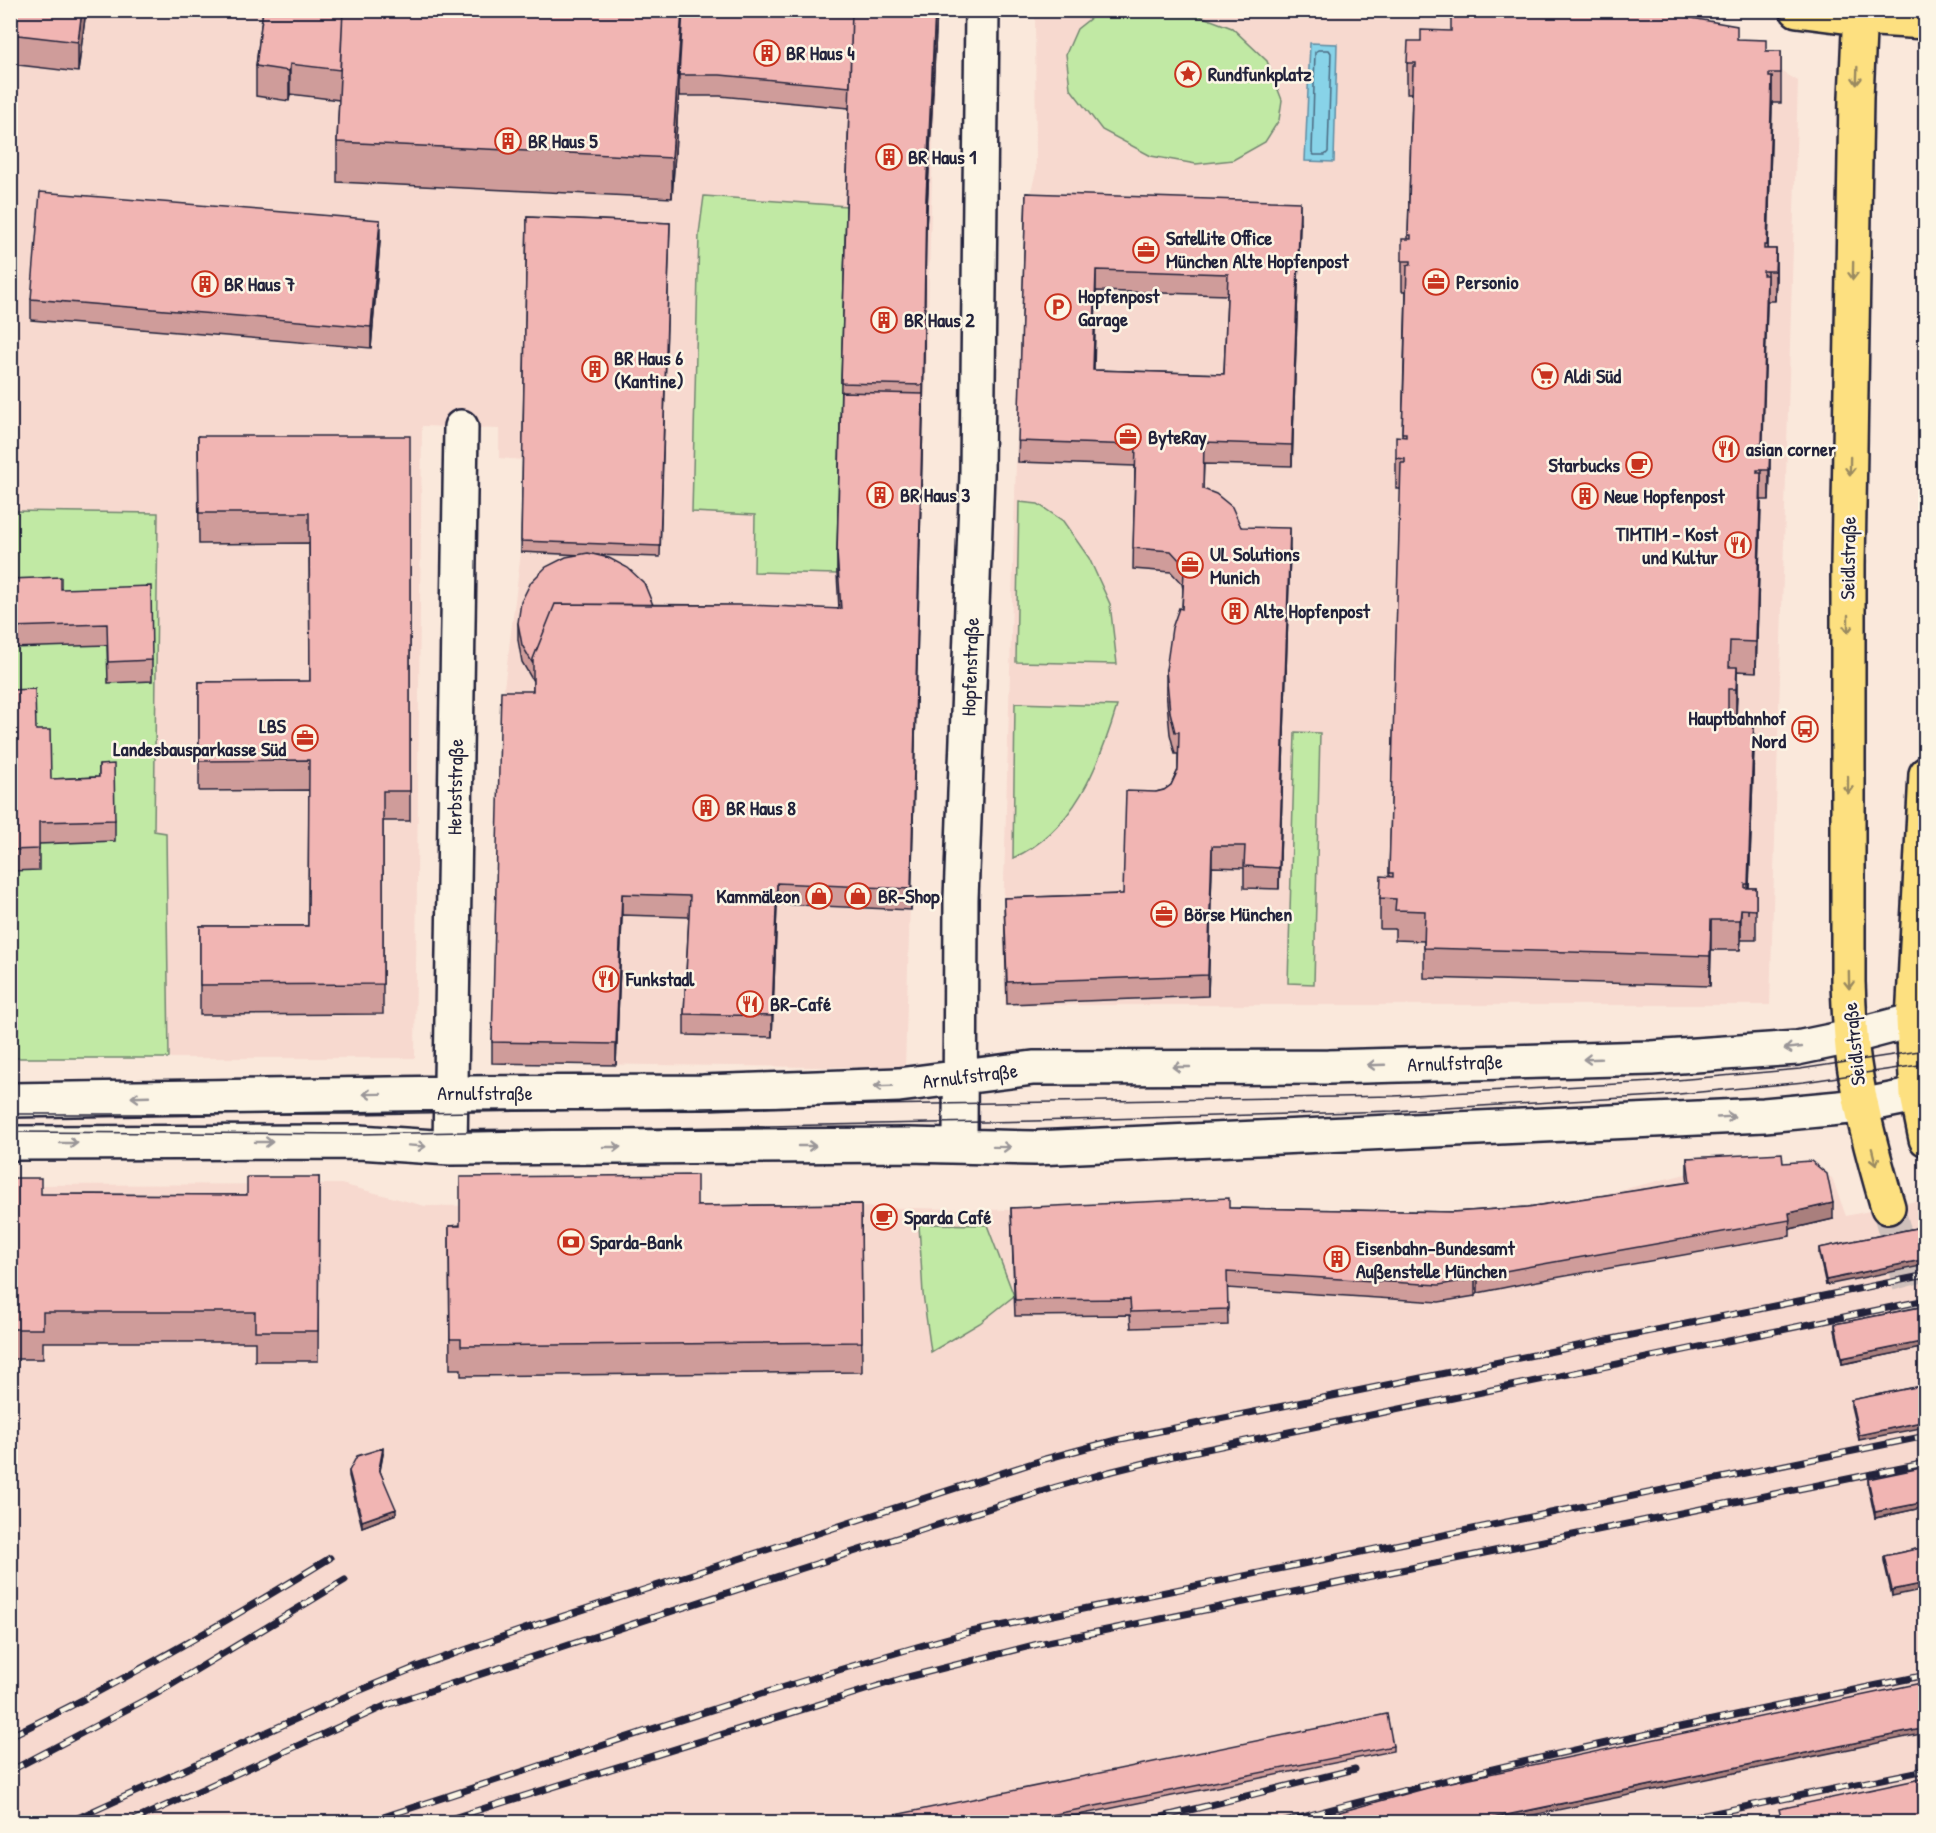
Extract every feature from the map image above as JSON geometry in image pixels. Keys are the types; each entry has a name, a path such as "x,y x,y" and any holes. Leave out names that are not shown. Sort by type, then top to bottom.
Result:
{"main road":[{"path":"1797,10 1926,22"},
{"name":"Seidlstraße","path":"1859,14 1848,566 1848,982 1850,1037 1861,1106 1888,1207"},
{"path":"1926,774 1919,1018 1921,1094 1926,1139"}],"street":[{"name":"Hopfenstraße","path":"960,1146 961,899 977,474 982,10"},
{"name":"Herbststraße","path":"450,1148 461,427"},
{"name":"Arnulfstraße","path":"10,1100 452,1093 703,1092 898,1085 1033,1068 1329,1066 1651,1058 1797,1048 1850,1037 1919,1018"},
{"path":"10,1143 359,1142 450,1148 960,1146 1035,1148 1809,1112 1861,1106 1921,1094"}],"shaded area":[{"path":"10,11 937,11 905,1068 492,1063 501,712 521,553 523,460 499,458 499,429 422,426 415,1058 11,1058"},
{"path":"1035,11 1545,11 1755,55 1798,81 1770,1005 1005,1005 1003,917 1025,213 1036,172"},
{"path":"1808,1165 1832,1178 1846,1216 1925,1199 1925,1822 11,1822 10,1185 341,1184 425,1206 700,1204 1229,1214 1407,1220 1535,1211 1686,1174"}],"green space":[{"path":"1101,10 1187,11 1232,28 1267,61 1282,100 1279,120 1265,142 1233,160 1196,164 1151,156 1102,130 1070,88 1066,54 1077,29"},
{"path":"704,196 847,206 837,574 754,572 755,515 692,512 699,234"},
{"path":"1019,502 1038,504 1063,521 1089,558 1110,604 1117,664 1016,662"},
{"path":"11,511 158,513 154,831 166,833 169,1058 11,1058"},
{"path":"1015,703 1117,706 1102,751 1081,794 1068,814 1034,846 1013,858"},
{"path":"1295,732 1320,733 1314,984 1288,983"},
{"path":"919,1224 987,1225 1014,1296 980,1323 931,1352 923,1294"}],"water":[{"path":"1310,43 1337,44 1334,162 1305,161"}],"building":[{"path":"10,10 82,10 78,42 10,34"},
{"path":"263,10 343,10 340,70 290,64 289,71 256,66"},
{"name":"BR Haus 5","path":"343,10 682,10 672,158 337,142"},
{"name":"BR Haus 4","path":"683,10 852,10 850,87 720,75 679,75"},
{"path":"852,10 935,10 926,198 923,385 841,383"},
{"name":"Neue Hopfenpost","path":"1451,10 1646,10 1737,26 1737,39 1766,40 1766,51 1781,51 1781,73 1769,73 1769,77 1772,77 1767,245 1764,245 1764,249 1776,249 1775,271 1763,271 1763,275 1767,275 1762,444 1758,444 1758,448 1770,448 1769,470 1757,470 1757,473 1761,473 1756,642 1730,641 1729,667 1737,667 1736,689 1728,689 1728,715 1754,716 1748,884 1745,884 1745,888 1756,888 1756,910 1741,909 1740,920 1711,920 1710,956 1424,948 1425,911 1395,910 1396,899 1380,898 1381,876 1393,877 1393,873 1389,873 1401,463 1405,463 1405,459 1396,458 1396,436 1406,437 1406,433 1402,433 1407,265 1411,264 1411,261 1402,261 1402,239 1411,239 1411,235 1408,235 1413,66 1416,66 1416,63 1407,63 1408,41 1421,41 1421,30 1451,31"},
{"name":"BR Haus 7","path":"40,192 380,220 371,327 31,299"},
{"name":"Alte Hopfenpost","path":"1026,193 1300,202 1292,445 1204,442 1203,489 1216,494 1232,507 1241,527 1290,528 1279,868 1244,866 1245,846 1212,846 1208,975 1007,982 1004,898 1123,894 1126,791 1164,790 1171,785 1178,770 1179,732 1175,732 1170,712 1166,670 1172,628 1179,608 1182,609 1184,571 1182,563 1171,551 1133,548 1136,445 1018,441","holes":["1096,270 1228,274 1224,374 1093,370"]},
{"name":"BR Haus 6 (Kantine)","path":"527,217 670,223 660,546 521,541"},
{"name":"BR Haus 8","path":"841,392 923,394 911,889 777,883 772,1016 684,1014 690,896 622,894 616,1044 492,1042 501,691 533,691 533,659 555,604 748,605 841,609 837,553"},
{"name":"LBS Landesbausparkasse Süd","path":"198,436 410,436 410,791 383,791 383,984 200,985 200,926 308,926 309,760 199,761 199,682 310,681 309,513 199,513"},
{"path":"588,553 609,558 628,568 644,583 653,605 555,604 533,664 522,645 518,623 521,602 531,582 546,567 566,557"},
{"path":"61,577 61,589 151,586 152,660 108,662 107,624 10,627 10,579"},
{"path":"35,689 36,730 50,730 51,779 99,777 99,765 114,764 115,820 39,822 39,849 10,850 10,690"},
{"name":"Eisenbahn-Bundesamt Außenstelle München","path":"1782,1153 1783,1163 1811,1161 1827,1174 1833,1203 1789,1213 1790,1220 1439,1285 1227,1272 1228,1309 1131,1312 1130,1299 1015,1300 1011,1208 1229,1198 1229,1208 1453,1212 1528,1207 1690,1182 1687,1158"},
{"path":"697,1175 697,1206 861,1204 862,1342 461,1346 461,1339 450,1339 449,1226 460,1226 460,1177"},
{"path":"247,1177 319,1177 318,1331 255,1331 255,1312 43,1312 43,1329 10,1329 10,1178 41,1178 41,1194 247,1195"},
{"path":"1926,1226 1926,1259 1826,1280 1819,1248"},
{"path":"1926,1306 1926,1341 1842,1358 1835,1324"},
{"path":"1926,1385 1926,1421 1859,1435 1851,1400"},
{"path":"383,1448 379,1469 396,1509 362,1521 349,1471 357,1456"},
{"path":"1926,1467 1926,1502 1875,1512 1868,1479"},
{"path":"1926,1547 1926,1583 1892,1590 1884,1556"},
{"path":"1926,1682 1926,1728 1473,1822 1307,1821 1442,1784"},
{"path":"1387,1714 1393,1746 1016,1822 861,1822"},
{"path":"1926,1778 1926,1822 1782,1822 1779,1809"}],"tunnel":[{"path":"1888,1207 1926,1348"}],"tram line":[{"path":"10,1114 359,1114 1394,1096 1654,1082 1800,1069 1926,1050"},
{"path":"10,1132 359,1134 1034,1121 1394,1111 1658,1096 1804,1082 1926,1064"}],"railway":[{"path":"69,1822 351,1694 419,1666 539,1624 1045,1459 1116,1440 1926,1275"},
{"path":"130,1822 387,1705 1056,1487 1173,1456 1926,1300"},
{"path":"368,1822 740,1701 966,1633 1926,1436"},
{"path":"440,1822 904,1678 1038,1644 1926,1463"},
{"path":"10,1736 173,1651 330,1558"},
{"path":"10,1771 156,1694 345,1580"},
{"path":"1284,1822 1523,1762 1926,1675"},
{"path":"1142,1822 1355,1769"},
{"path":"1670,1822 1926,1770"}],"place":[{"name":"BR Haus 4","path":"767,53"},
{"name":"Rundfunkplatz","path":"1188,74"},
{"name":"BR Haus 5","path":"508,141"},
{"name":"BR Haus 1","path":"889,157"},
{"name":"Satellite Office München Alte Hopfenpost","path":"1146,250"},
{"name":"Personio","path":"1436,282"},
{"name":"BR Haus 7","path":"205,284"},
{"name":"Hopfenpost Garage","path":"1058,307"},
{"name":"BR Haus 2","path":"884,320"},
{"name":"BR Haus 6 (Kantine)","path":"595,369"},
{"name":"Aldi Süd","path":"1545,376"},
{"name":"ByteRay","path":"1128,437"},
{"name":"asian corner","path":"1726,449"},
{"name":"Starbucks","path":"1639,465"},
{"name":"BR Haus 3","path":"880,495"},
{"name":"Neue Hopfenpost","path":"1585,496"},
{"name":"TIMTIM - Kost und Kultur","path":"1738,545"},
{"name":"UL Solutions Munich","path":"1190,565"},
{"name":"Alte Hopfenpost","path":"1235,611"},
{"name":"Hauptbahnhof Nord","path":"1805,729"},
{"name":"LBS Landesbausparkasse Süd","path":"305,738"},
{"name":"BR Haus 8","path":"706,808"},
{"name":"Kammäleon","path":"819,896"},
{"name":"BR-Shop","path":"858,896"},
{"name":"Börse München","path":"1164,914"},
{"name":"Funkstadl","path":"606,979"},
{"name":"BR-Café","path":"750,1004"},
{"name":"Sparda Café","path":"884,1217"},
{"name":"Sparda-Bank","path":"571,1242"},
{"name":"Eisenbahn-Bundesamt Außenstelle München","path":"1337,1259"}]}
